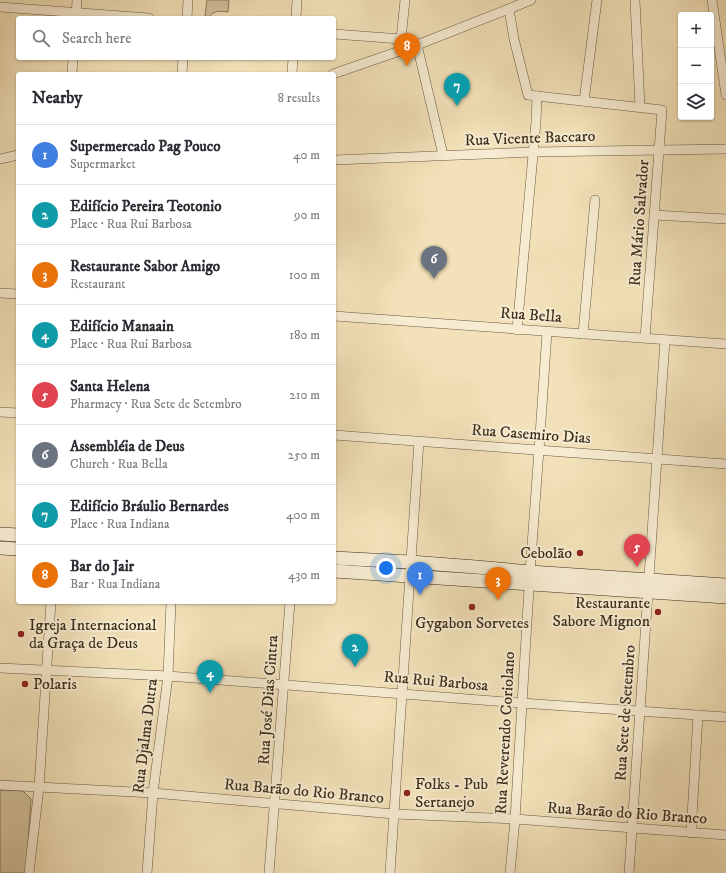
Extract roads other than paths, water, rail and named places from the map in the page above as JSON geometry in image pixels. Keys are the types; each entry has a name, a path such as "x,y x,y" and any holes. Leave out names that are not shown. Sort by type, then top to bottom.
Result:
{"main road":[{"path":"0,534 16,535"},
{"path":"0,548 16,549"},
{"path":"336,558 476,567 529,578"},
{"path":"336,571 409,576 529,578 648,586 726,586"},
{"path":"648,586 726,597"}],"street":[{"path":"76,15 78,0"},
{"path":"187,16 188,0"},
{"path":"296,16 297,0"},
{"path":"404,49 401,39 405,0"},
{"path":"336,73 417,45 531,0"},
{"path":"584,101 597,0"},
{"path":"509,9 514,39 528,95 640,108 635,0"},
{"path":"712,0 726,96"},
{"path":"0,7 100,16"},
{"path":"336,34 401,39"},
{"path":"417,45 443,155"},
{"path":"72,72 73,60"},
{"path":"182,72 183,60"},
{"path":"292,72 293,60"},
{"path":"517,330 536,122 537,96"},
{"name":"Rua Mário Salvador","path":"640,108 662,110 645,338"},
{"name":"Rua Vicente Baccaro","path":"336,160 533,152 726,149"},
{"path":"0,159 16,155"},
{"path":"583,334 595,200"},
{"path":"654,215 726,220"},
{"path":"0,293 16,294"},
{"name":"Rua Bella","path":"336,316 726,344"},
{"name":"Rua Reverendo Coriolano","path":"510,873 515,819 529,578 540,450 547,332"},
{"name":"Rua Sete de Setembro","path":"629,873 665,340"},
{"path":"0,412 16,413"},
{"name":"Rua Casemiro Dias","path":"336,435 726,464"},
{"path":"390,873 419,441"},
{"path":"29,873 39,787 51,604"},
{"name":"Rua Djalma Dutra","path":"147,873 153,793 168,676 171,604"},
{"name":"Rua José Dias Cintra","path":"269,873 290,604"},
{"name":"Rua Rui Barbosa","path":"0,668 168,676 726,717"},
{"path":"691,833 698,715"},
{"name":"Rua Barão do Rio Branco","path":"0,785 153,793 394,814 515,819 726,835"}],"place":[{"name":"Bar do Jair","path":"407,66"},
{"name":"Edifício Bráulio Bernardes","path":"457,106"},
{"name":"Assembléia de Deus","path":"434,279"},
{"name":"Cebolão","path":"580,553"},
{"name":"Santa Helena","path":"637,567"},
{"name":"Supermercado Pag Pouco","path":"420,595"},
{"name":"Restaurante Sabor Amigo","path":"498,600"},
{"name":"Gygabon Sorvetes","path":"472,607"},
{"name":"Restaurante Sabore Mignon","path":"658,612"},
{"name":"Igreja Internacional da Graça de Deus","path":"21,634"},
{"name":"Edifício Pereira Teotonio","path":"355,667"},
{"name":"Polaris","path":"25,684"},
{"name":"Edifício Manaain","path":"210,693"},
{"name":"Folks - Pub Sertanejo","path":"407,793"}]}
